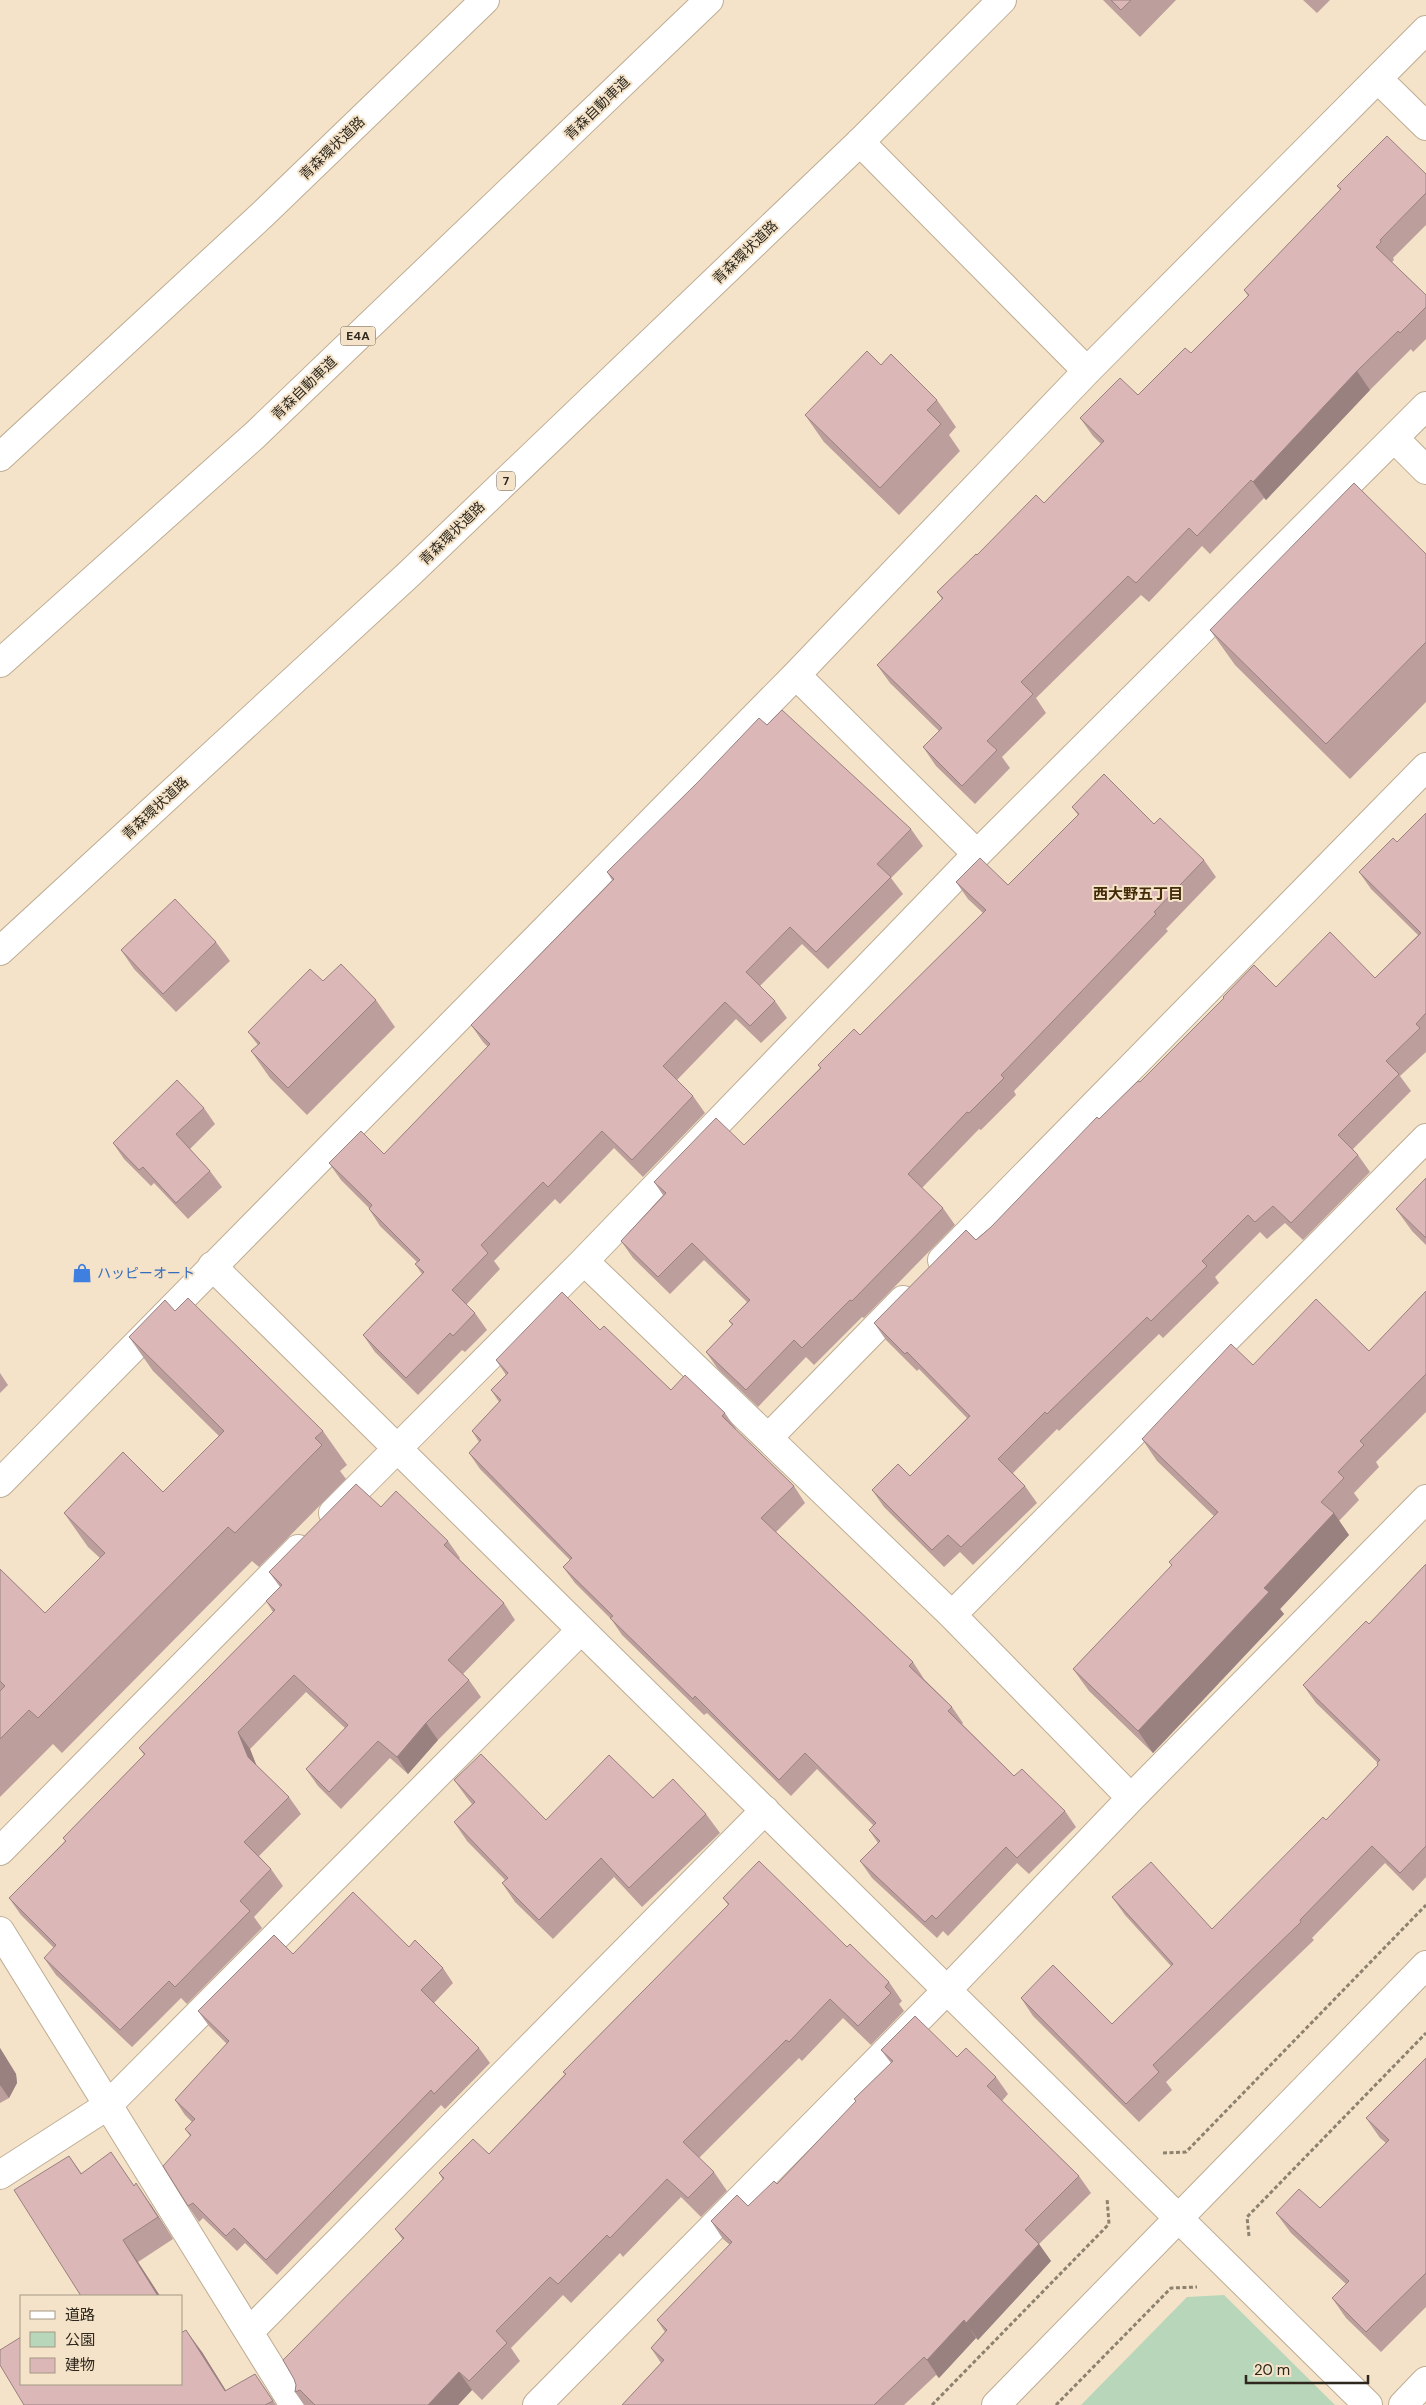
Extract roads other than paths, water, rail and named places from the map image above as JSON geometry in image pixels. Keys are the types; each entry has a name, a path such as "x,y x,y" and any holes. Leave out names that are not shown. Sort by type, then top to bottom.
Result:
{"main road":[{"name":"青森環状道路","path":"0,457 263,214 485,0"},
{"name":"青森自動車道","path":"0,664 255,435 709,0"},
{"name":"青森環状道路","path":"0,951 409,574 860,142 1002,0"},
{"path":"0,1483 796,675 1087,371 1426,30"},
{"path":"1378,78 1426,126"},
{"path":"860,142 1087,371"},
{"path":"0,1851 584,1261 977,854 1426,406"},
{"path":"1394,438 1426,470"},
{"path":"796,675 977,854"},
{"path":"769,1437 1426,767"},
{"path":"952,1615 1426,1138"},
{"path":"584,1261 952,1615 1131,1798"},
{"path":"212,1266 948,1989 1368,2405"},
{"path":"537,2405 948,1989 1131,1798 1426,1499"},
{"path":"0,2175 107,2106 581,1630"},
{"path":"250,2332 765,1810"},
{"path":"0,1931 294,2405"},
{"path":"996,2405 1426,1965"},
{"path":"1403,2405 1426,2381"}],"place":[{"name":"ハッピーオート","path":"82,1273"}],"district":[{"name":"西大野五丁目","path":"1138,894"}]}
